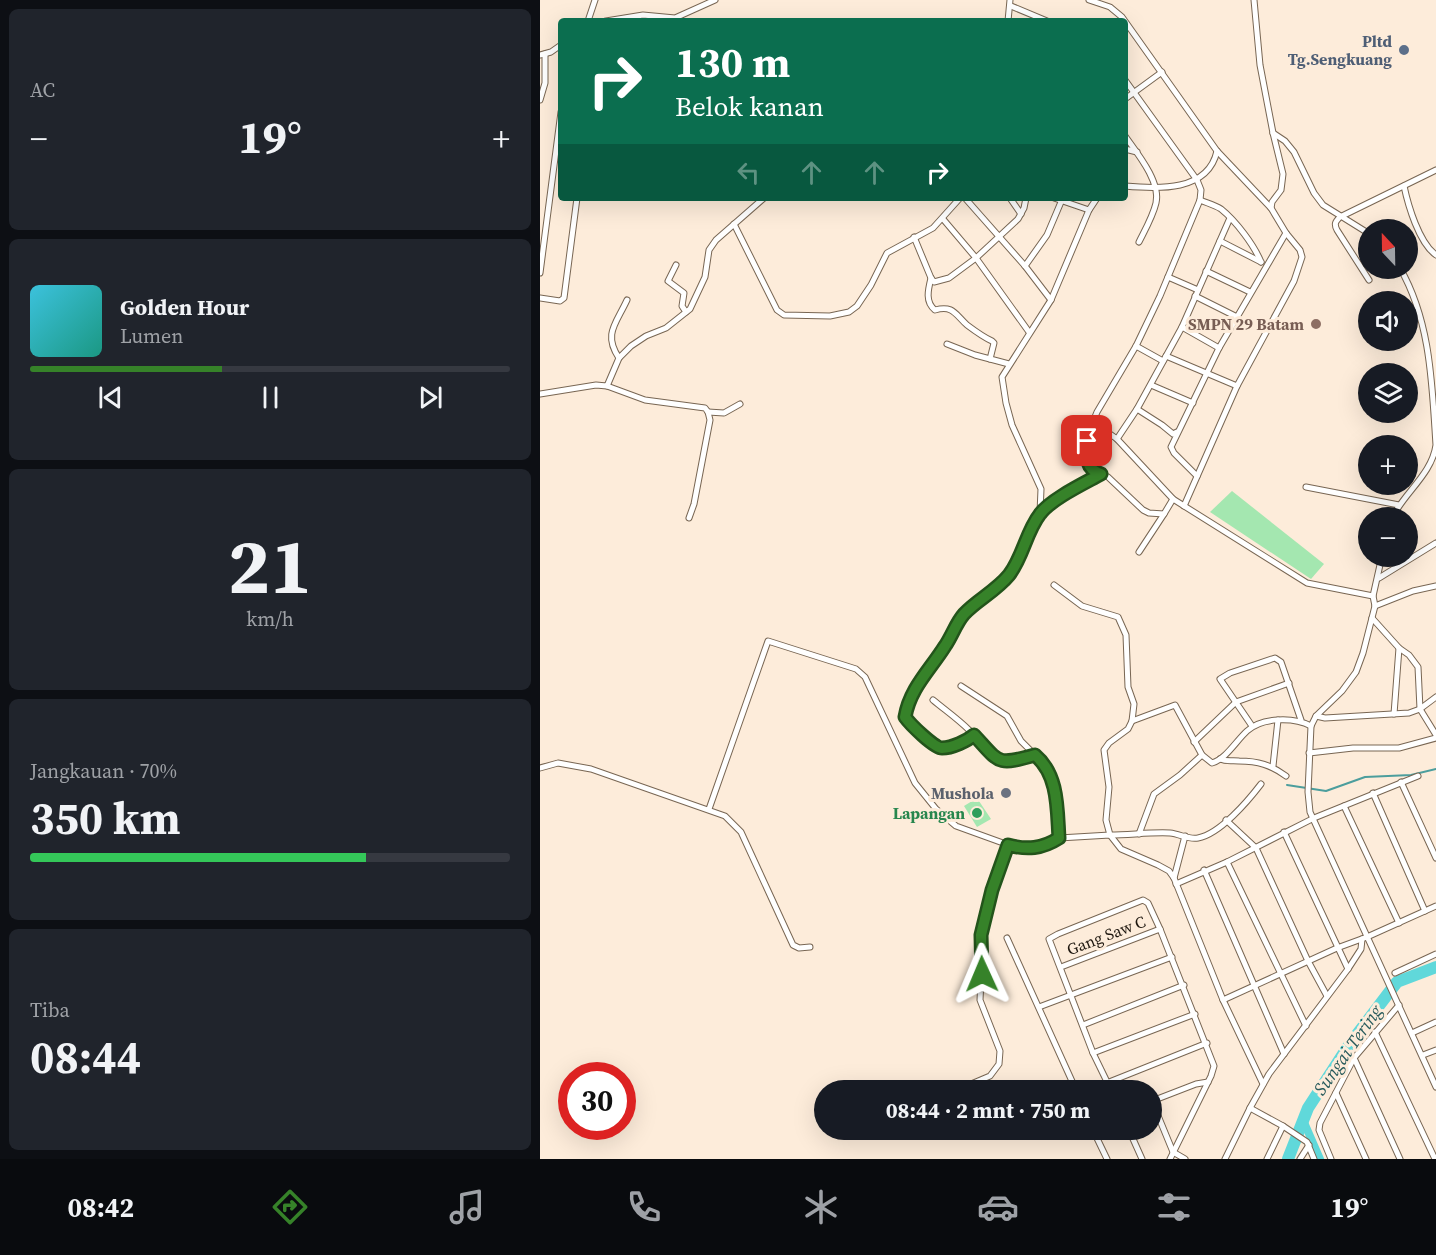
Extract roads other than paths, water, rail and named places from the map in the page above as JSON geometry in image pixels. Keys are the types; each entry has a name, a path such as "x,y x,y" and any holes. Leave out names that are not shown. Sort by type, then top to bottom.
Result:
{"street":[{"path":"589,18 596,0"},
{"path":"678,18 706,2 715,0"},
{"path":"1089,0 1110,7 1123,18"},
{"path":"1254,0 1260,65 1283,174 1281,190 1272,202 1271,208"},
{"path":"1008,18 1010,3 1041,18"},
{"path":"624,18 643,15 668,18"},
{"path":"1128,24 1217,151 1271,208 1301,253 1301,262 1294,281 1237,386 1184,506"},
{"path":"540,100 545,83 545,54"},
{"path":"1128,97 1162,72"},
{"path":"1128,84 1197,180 1201,190 1200,200 1136,346 1097,412 1087,441 1086,454 1090,468 1108,477 1143,510 1149,513 1164,514"},
{"path":"1273,134 1285,141 1294,152 1318,200 1358,227"},
{"path":"540,273 558,135"},
{"path":"1128,140 1156,186 1156,204 1139,242"},
{"path":"1128,150 1137,152"},
{"path":"1128,186 1190,183 1197,180 1213,164 1217,151"},
{"path":"1369,280 1335,225 1340,217 1436,170"},
{"path":"1404,186 1408,206 1428,247 1436,255"},
{"path":"1200,200 1216,206 1230,218 1264,263"},
{"path":"540,298 560,301 564,298 577,201"},
{"path":"607,386 619,358 631,346 646,336 666,328 690,309 705,277 709,250 716,240 761,201"},
{"path":"734,224 775,308 784,315 830,316 849,312 857,306 871,285 887,253 933,228 958,201"},
{"path":"969,201 1051,300"},
{"path":"1012,201 1021,214"},
{"path":"914,237 931,278 937,283 949,279 976,258 1021,214 1025,201"},
{"path":"974,735 968,740 942,748 938,747 917,732 905,717 908,703 914,690 937,659 962,617 1015,567 1040,513 1042,498 1039,482 1019,441 1006,403 1002,377 1051,300 1089,210 1095,201"},
{"path":"1025,266 1047,235 1060,202 1089,210"},
{"path":"1117,439 1137,409 1182,327 1230,218"},
{"path":"943,219 976,258 1029,332"},
{"path":"1197,476 1171,447 1219,348 1264,263 1286,233"},
{"path":"1220,242 1264,263"},
{"path":"676,265 668,281 684,293 682,306 686,312"},
{"path":"1206,271 1250,292"},
{"path":"1168,277 1236,317"},
{"path":"931,278 928,298 931,306 935,310 942,308 957,312 966,324 992,341 994,344 990,359"},
{"path":"1306,487 1399,505 1426,470 1435,453 1429,353 1414,300 1405,279"},
{"path":"619,358 612,347 610,336 627,300"},
{"path":"1182,327 1219,348"},
{"path":"947,344 1009,364"},
{"path":"1136,346 1237,386"},
{"path":"1429,353 1436,351"},
{"path":"540,394 596,385 607,386 645,400 705,408 710,420 694,504 689,518"},
{"path":"1150,385 1193,403"},
{"path":"708,412 724,413 740,404"},
{"path":"1137,409 1162,424 1173,434 1178,430"},
{"path":"1093,422 1117,439 1173,498 1307,583 1373,596"},
{"path":"1040,513 1065,494 1101,474"},
{"path":"1139,552 1173,498"},
{"path":"1378,579 1436,543"},
{"path":"1380,567 1373,596 1375,606 1356,672 1342,691 1316,716 1311,726 1309,807 1364,938 1398,1002 1436,1087"},
{"path":"1054,585 1082,606 1120,619 1126,635 1128,687 1134,704 1132,722 1128,729 1109,743 1104,750 1109,787 1106,820 1110,835 1121,849 1169,871 1223,1000 1263,1084"},
{"path":"1375,606 1413,591 1436,586"},
{"path":"1309,753 1353,748 1400,748 1436,737 1420,709 1418,667 1372,618"},
{"path":"709,809 768,641 861,671 915,783 936,809 956,826 1008,845 1028,849 1045,847 1059,838 1110,835 1171,833 1200,838 1214,830 1246,803 1261,784"},
{"path":"1394,714 1399,648"},
{"path":"1252,726 1220,679 1230,673 1277,659 1281,662 1289,683 1300,720"},
{"path":"1194,742 1236,702 1289,683"},
{"path":"961,686 1007,716 1021,741 1042,761 1055,790 1059,838"},
{"path":"1316,716 1325,718 1409,713 1420,709 1436,697"},
{"path":"933,700 974,735 990,755 1005,762 1015,762 1035,755"},
{"path":"1132,722 1175,705 1202,755 1212,763 1220,759 1252,726 1278,720 1300,720 1311,726"},
{"path":"1273,766 1278,720"},
{"path":"1139,834 1154,794 1202,755"},
{"path":"1220,759 1227,762 1238,760 1273,766 1286,776"},
{"path":"540,768 558,763 591,769 725,816 741,832 793,945 799,948 810,947"},
{"path":"1175,881 1227,862 1314,818 1418,776"},
{"path":"1401,782 1436,858"},
{"path":"1373,793 1425,910"},
{"path":"1344,806 1399,923"},
{"path":"1226,820 1256,848 1308,960 1328,996"},
{"path":"1284,832 1348,969"},
{"path":"1175,881 1185,836"},
{"path":"982,1080 994,1073 1001,1057 979,997 982,960 981,935 992,890 1008,845"},
{"path":"1227,862 1306,1026"},
{"path":"1204,870 1284,1054"},
{"path":"1106,1080 1093,1053 1049,941 1050,938 1143,900 1148,903 1184,985 1214,1066 1170,1159"},
{"path":"1223,1000 1308,960 1436,906"},
{"name":"Gang Saw C","path":"1060,967 1160,929"},
{"path":"1225,1159 1263,1084 1348,969 1364,938"},
{"path":"1007,939 1072,1080"},
{"path":"1395,973 1436,954"},
{"path":"1040,1007 1172,957"},
{"path":"1083,1025 1184,985"},
{"path":"1331,1159 1319,1128 1354,1058 1398,1002"},
{"path":"1093,1053 1195,1014"},
{"path":"1412,1032 1436,1022"},
{"path":"1375,1032 1434,1159"},
{"path":"1112,1080 1207,1043"},
{"path":"1423,1056 1436,1050"},
{"path":"1354,1058 1400,1159"},
{"path":"1162,1097 1196,1084 1208,1082"},
{"path":"1336,1093 1366,1159"},
{"path":"1250,1108 1296,1134 1308,1144 1314,1159"},
{"path":"1162,1125 1173,1152 1185,1159"},
{"path":"1266,1159 1283,1126"},
{"path":"1098,1140 1107,1159"},
{"path":"1133,1140 1142,1159"},
{"path":"1300,1159 1308,1144"}],"waterway":[{"path":"1287,785 1326,791 1365,777 1411,775 1436,769"},
{"name":"Sungai Tering","path":"1288,1159 1308,1108 1349,1045 1397,982 1436,967"},
{"path":"1303,1120 1320,1159"}],"place":[{"name":"Pltd Tg.Sengkuang","path":"1404,50"},
{"name":"SMPN 29 Batam","path":"1316,324"},
{"name":"Mushola","path":"1006,793"},
{"name":"Lapangan","path":"977,813"}]}
